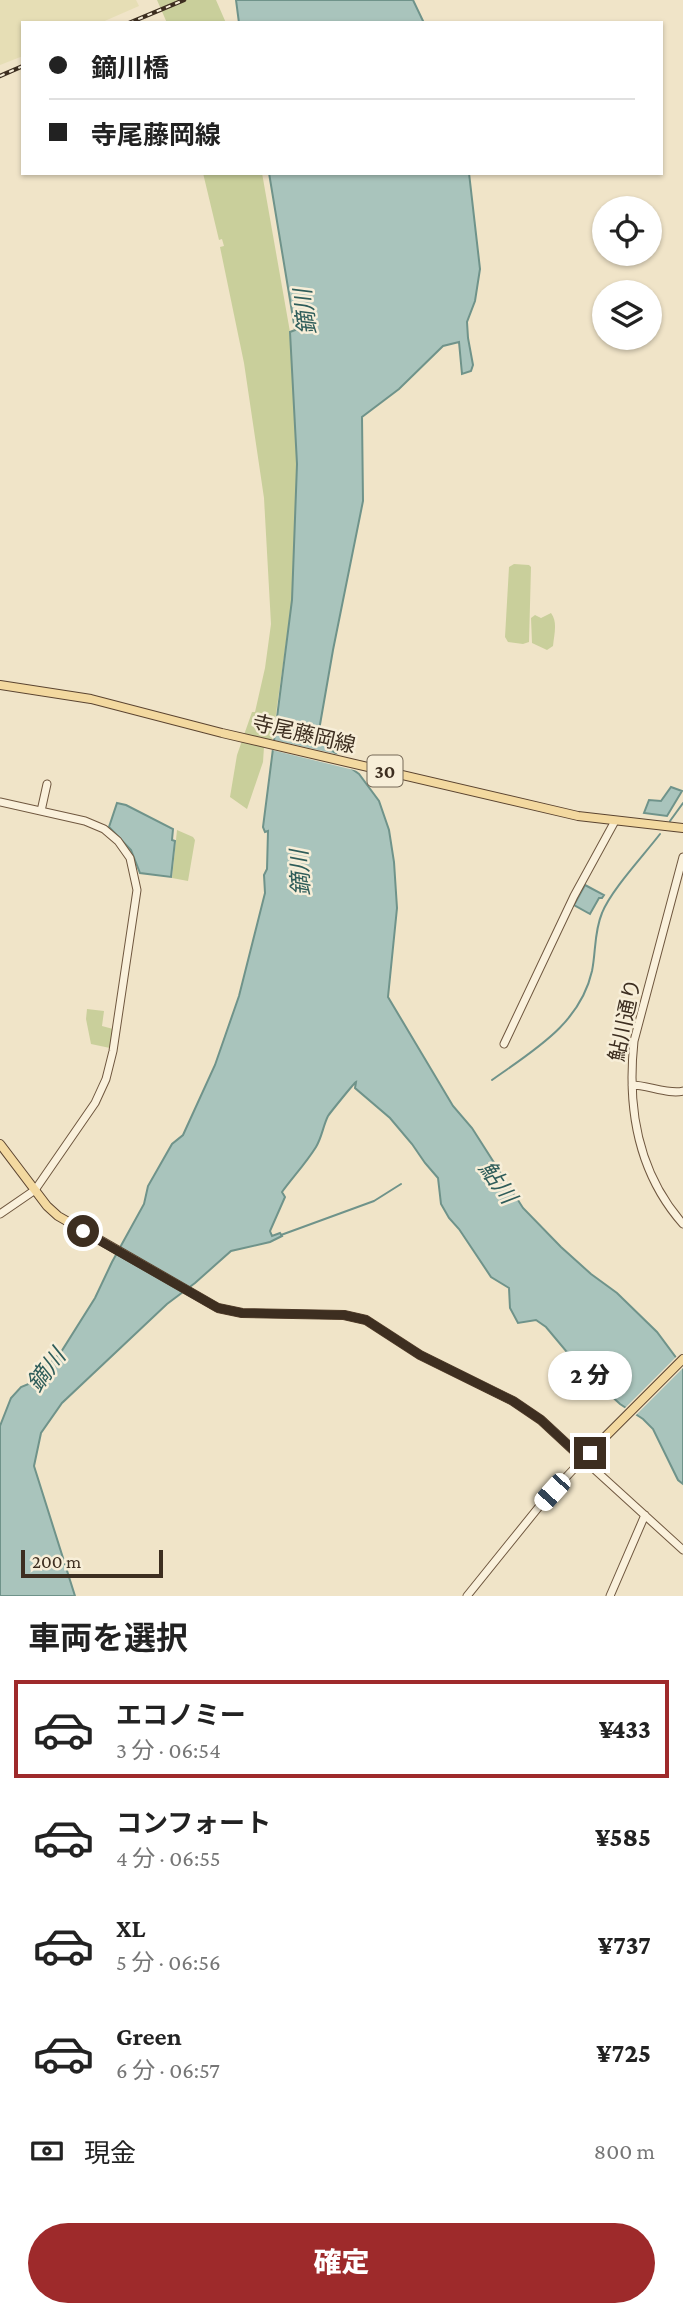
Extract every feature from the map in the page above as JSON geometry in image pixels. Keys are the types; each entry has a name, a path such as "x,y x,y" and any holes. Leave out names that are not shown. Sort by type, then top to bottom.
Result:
{"main road":[{"name":"寺尾藤岡線","path":"0,685 91,699 222,733 537,807 615,821 683,828"},
{"path":"0,1144 47,1206 58,1216 216,1306 242,1313 344,1315 366,1320 420,1355 513,1401 587,1456 683,1359"}],"street":[{"path":"41,811 47,784"},
{"path":"0,802 92,823 113,836 130,858 137,890 113,1051 106,1079 95,1103 35,1190 0,1214"},
{"path":"503,1044 574,896 615,821"},
{"name":"鮎川通り","path":"683,857 634,1041 632,1085 635,1121 646,1163 659,1191 683,1224"},
{"path":"632,1085 670,1092 683,1091"},
{"path":"467,1596 542,1503 587,1456 683,1550"},
{"path":"610,1596 645,1515"}],"shaded area":[{"path":"0,0 136,0 139,6 105,21 21,21 21,57 0,65"}],"green space":[{"path":"157,0 216,0 225,21 166,21"},
{"path":"203,175 262,175 290,332 297,464 292,600 271,749 264,747 263,762 247,809 230,797 237,755 252,712 255,712 271,624 264,498 244,363 220,247 224,246 222,239 219,240"},
{"path":"514,564 531,567 529,642 523,644 508,642 505,637 509,567"},
{"path":"551,613 555,633 553,646 547,650 532,643 531,618 535,615 541,618"},
{"path":"177,830 195,840 188,881 172,878"},
{"path":"87,1009 104,1011 102,1026 113,1029 110,1048 91,1044 86,1019"}],"water":[{"path":"236,0 413,0 423,21 239,21"},
{"path":"269,175 469,175 480,269 475,301 467,322 473,365 471,371 462,374 459,342 443,346 399,389 362,417 363,501 318,736 359,774 379,801 389,830 397,908 388,997 453,1106 472,1128 523,1208 561,1247 617,1293 657,1332 683,1367 683,1484 678,1480 653,1429 643,1419 606,1391 582,1360 566,1351 546,1327 536,1320 518,1323 510,1308 509,1288 491,1277 441,1204 438,1178 390,1118 355,1088 356,1082 328,1116 316,1147 282,1192 285,1197 270,1231 272,1236 280,1233 282,1236 270,1242 231,1251 167,1304 62,1403 41,1433 34,1466 75,1596 0,1596 0,1426 11,1398 21,1387 31,1383 33,1375 61,1352 95,1298 144,1204 148,1186 172,1144 183,1135 215,1065 239,996 265,893 268,831 265,832 263,827 292,600 297,464 290,332 295,330"},
{"path":"671,787 682,791 667,816 644,813 649,800 661,801"},
{"path":"117,803 173,829 172,840 175,841 171,877 140,873 131,850 109,827"},
{"path":"585,885 604,895 599,898 590,914 574,905"}],"pier":[{"path":"269,739 345,756 362,772 268,749"},
{"path":"679,1354 683,1360 683,1368 634,1417 623,1410"}],"waterway":[{"path":"670,821 683,803"},
{"path":"492,1080 553,1034 577,1006 592,971 596,934 606,904 660,834"},
{"path":"281,1235 374,1201 401,1184"}],"railway":[{"path":"134,21 184,0"},
{"path":"0,76 21,67"}],"route":[{"path":"83,1231 218,1308 242,1313 344,1315 366,1320 420,1355 513,1401 541,1420 583,1459 590,1453"}],"water label":[{"name":"鏑川","path":"305,312"},
{"name":"鏑川","path":"300,873"},
{"name":"鮎川","path":"498,1182"},
{"name":"鏑川","path":"46,1370"}]}
